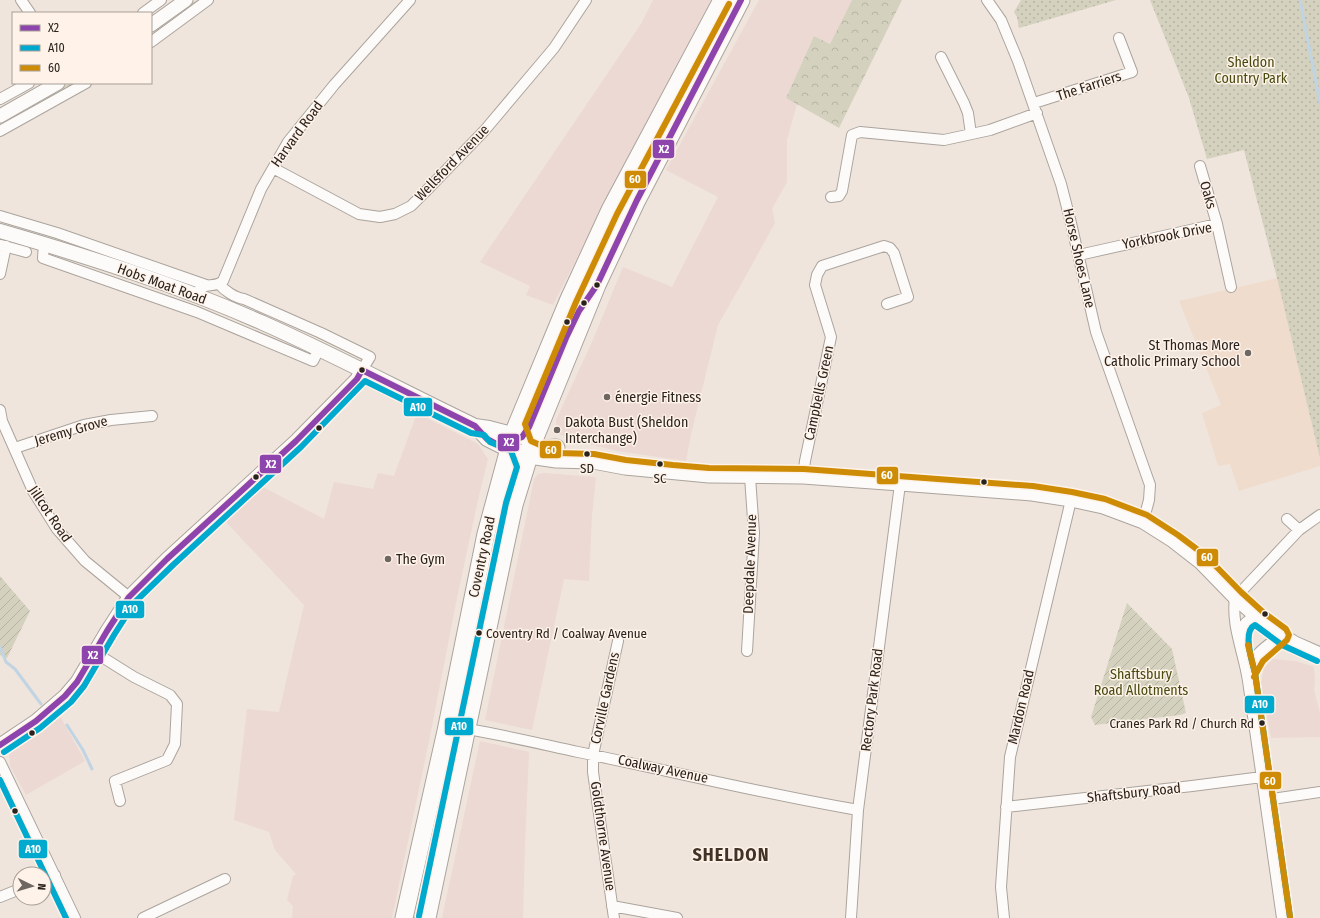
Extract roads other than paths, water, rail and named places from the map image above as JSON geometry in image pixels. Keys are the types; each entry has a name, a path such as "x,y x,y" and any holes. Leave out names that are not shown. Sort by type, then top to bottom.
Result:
{"highway":[{"name":"Coventry Road","path":"427,918 456,731 475,591 486,534 519,445 569,299 610,210 722,0"},
{"path":"556,455 519,445 529,427 566,338 579,311 597,285 637,200 741,0"},
{"name":"Coventry Road","path":"456,731 492,577 505,547 514,505 519,445"},
{"path":"404,918 436,777 441,770 456,731"}],"main road":[{"name":"Hobs Moat Road","path":"0,231 102,263 196,296 238,305 319,349 475,426 489,428 519,445"},
{"name":"Hobs Moat Road","path":"475,426 487,439 519,445"}],"street":[{"path":"21,0 29,12"},
{"path":"144,12 161,0"},
{"path":"152,24 186,0"},
{"path":"152,41 208,0"},
{"name":"Harvard Road","path":"219,284 223,281 260,189 288,142 334,85 410,0"},
{"name":"Wellsford Avenue","path":"273,168 359,214 380,217 395,214 411,206 484,131 554,48 586,0"},
{"name":"Horse Shoes Lane","path":"987,0 1001,20 1035,108 1061,184 1096,332 1150,485 1149,500 1143,522"},
{"name":"The Farriers","path":"1035,108 1132,72 1119,38"},
{"path":"941,57 968,113 971,134"},
{"path":"0,99 27,84"},
{"path":"0,116 56,84"},
{"path":"0,131 84,84"},
{"path":"831,197 839,196 842,191 852,135 860,132 944,140 990,130 1035,108"},
{"name":"Oaks","path":"1200,166 1217,224"},
{"name":"Hobs Moat Road","path":"0,216 57,232 206,285"},
{"name":"Yorkbrook Drive","path":"1079,255 1217,224 1231,287"},
{"name":"Hobs Moat Road","path":"44,244 43,258 197,312 313,361 319,349"},
{"path":"0,274 3,245 26,252"},
{"name":"Campbells Green","path":"803,477 805,461 832,337 816,285 817,275 822,266 884,246 890,248 894,253 908,297 887,304"},
{"path":"196,296 198,290 206,285 219,284"},
{"name":"Hobs Moat Road","path":"219,284 238,305 244,299 322,332 370,357 362,370"},
{"path":"0,745 36,721 65,696 77,682 129,597 167,559 296,441 357,379 362,370"},
{"name":"Jillcot Road","path":"0,410 2,421 33,491 57,529 85,561 129,597"},
{"name":"Jeremy Grove","path":"15,448 84,425 111,420 152,416"},
{"path":"556,455 625,468 672,473 708,476 803,477 1032,494 1103,507 1143,522 1158,532 1200,562 1235,598 1281,635 1320,654"},
{"name":"Deepdale Avenue","path":"747,651 754,533 750,477"},
{"name":"Rectory Park Road","path":"851,918 858,810 900,484"},
{"name":"Mardon Road","path":"1004,918 1001,887 1010,757 1071,500"},
{"path":"1282,918 1247,674 1233,610 1235,598 1299,530 1320,515"},
{"path":"1287,519 1299,530"},
{"path":"1240,645 1242,627 1246,620 1256,616"},
{"path":"1247,674 1252,660 1260,651 1281,635"},
{"name":"Corville Gardens","path":"593,755 618,640"},
{"path":"94,652 170,695 177,704 175,744 166,760 115,781 120,801"},
{"name":"Coalway Avenue","path":"456,731 593,755 798,799 858,810"},
{"name":"Goldthorne Avenue","path":"593,755 593,772 614,918"},
{"path":"0,762 75,918"},
{"name":"Shaftsbury Road","path":"1006,807 1262,777"},
{"path":"1266,800 1320,792"},
{"path":"143,918 225,879"},
{"path":"0,896 12,892"},
{"path":"612,906 677,918"}],"waterway":[{"path":"1300,0 1320,103"},
{"path":"0,647 6,662 15,669 41,704"},
{"path":"67,725 83,750 92,769"}],"place":[{"name":"St Thomas More Catholic Primary School","path":"1248,353"},
{"name":"énergie Fitness","path":"607,397"},
{"name":"Dakota Bust (Sheldon Interchange)","path":"557,430"},
{"name":"SD","path":"587,454"},
{"name":"SC","path":"660,464"},
{"name":"The Gym","path":"388,559"},
{"name":"Coventry Rd / Coalway Avenue","path":"479,633"},
{"name":"Cranes Park Rd / Church Rd","path":"1262,723"}],"district":[{"name":"SHELDON","path":"731,855"}],"park label":[{"name":"Sheldon Country Park","path":"1251,70"},
{"name":"Shaftsbury Road Allotments","path":"1141,682"}]}
